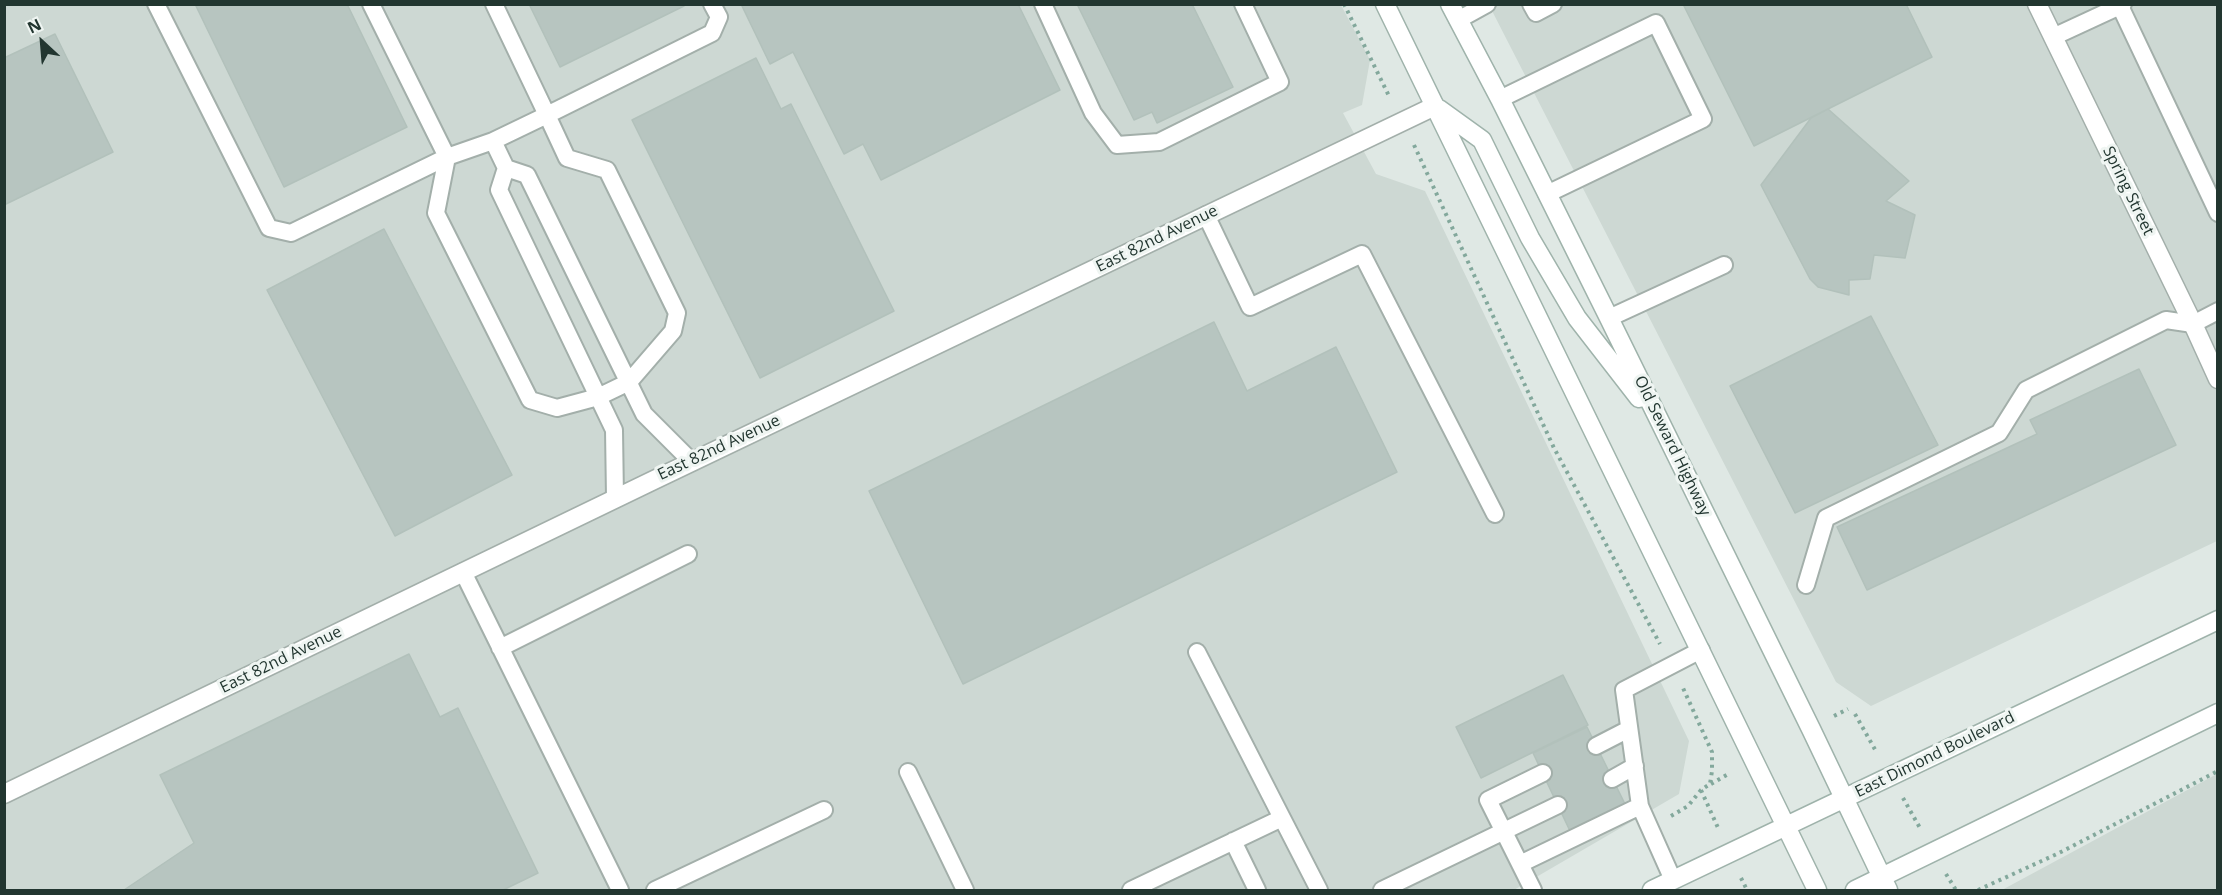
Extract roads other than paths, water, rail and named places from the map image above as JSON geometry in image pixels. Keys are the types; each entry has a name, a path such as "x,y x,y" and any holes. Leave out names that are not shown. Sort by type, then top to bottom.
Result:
{"main road":[{"path":"1385,4 1817,891"},
{"name":"Spring Street","path":"2037,4 2193,324 2217,379"},
{"name":"Old Seward Highway","path":"1454,12 1609,318 1885,884"},
{"path":"1435,106 1482,140 1530,238 1577,318 1662,428"},
{"name":"East 82nd Avenue","path":"4,794 615,498 1435,106"},
{"name":"East Dimond Boulevard","path":"1652,891 2217,620"},
{"path":"1855,891 1885,884 1934,852 2217,713"}],"lane":[{"path":"156,4 269,228 291,233 447,157 493,141 712,33 718,17 712,4"},
{"path":"371,4 447,157 436,213 530,400 557,408 598,397 628,382 674,331 677,312 607,170 567,158 494,4"},
{"path":"1043,4 1094,113 1117,145 1159,142 1280,82 1243,4"},
{"path":"1454,12 1487,4"},
{"path":"1532,4 1536,13 1553,4"},
{"path":"2053,37 2122,5 2217,213"},
{"path":"1500,99 1656,23 1703,119 1547,194"},
{"path":"493,141 506,168 499,190 614,430 615,498"},
{"path":"506,168 527,175 644,414 692,462"},
{"path":"1206,215 1250,307 1362,254 1494,514"},
{"path":"1609,318 1724,265"},
{"path":"1806,585 1826,518 1999,434 2026,390 2166,320 2193,324 2217,311"},
{"path":"500,648 688,554"},
{"path":"463,572 620,891"},
{"path":"1673,880 1641,806 1624,690 1701,650"},
{"path":"1197,652 1318,891"},
{"path":"1596,746 1629,729"},
{"path":"1612,779 1635,766"},
{"path":"908,772 965,891"},
{"path":"1533,891 1488,800 1543,773"},
{"path":"1382,891 1558,805"},
{"path":"1520,864 1641,806"},
{"path":"655,891 824,810"},
{"path":"1131,891 1282,818"},
{"path":"1233,841 1257,891"}]}
